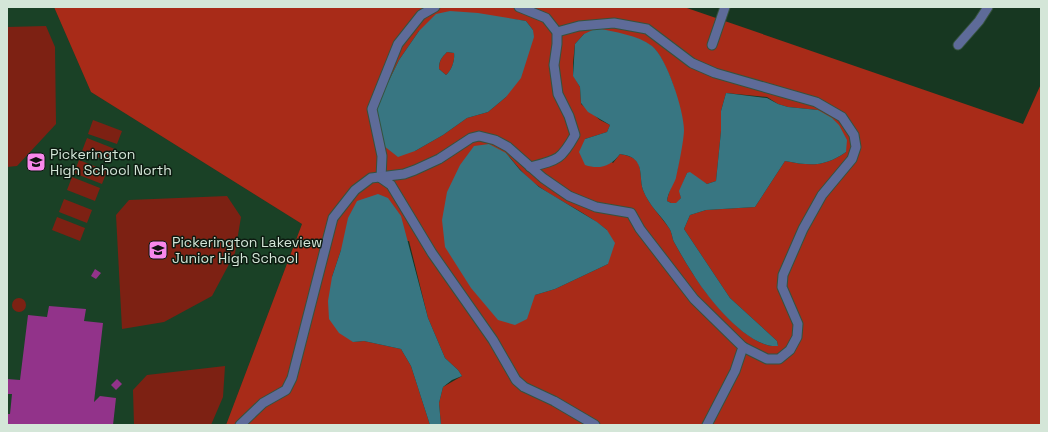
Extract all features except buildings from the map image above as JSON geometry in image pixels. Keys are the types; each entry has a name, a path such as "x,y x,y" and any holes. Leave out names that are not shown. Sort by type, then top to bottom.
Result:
{"street":[{"path":"381,178 382,156 372,109 398,44 421,15 435,7"},
{"path":"519,7 546,18 557,32 554,65 558,94 569,116 575,135 566,150 557,160 530,167"},
{"path":"712,45 725,7"},
{"path":"958,45 979,21 988,7"},
{"path":"240,425 263,403 286,390 289,384 303,340 333,218 355,190 371,178 381,178 404,174 424,166 440,158 471,138 479,136 487,137 501,143 555,188 580,202 631,212 640,229 694,299 743,348 767,358 780,359 790,350 797,337 798,324 782,287 783,275 803,229 822,194 852,159 856,147 854,135 842,117 816,102 715,73 692,63 647,29 614,23 579,26 557,32"},
{"path":"381,178 391,185 432,253 493,340 516,380 524,387 554,401 595,425"},
{"path":"707,425 735,371 743,348"}],"shaded area":[{"name":"Pickerington Lakeview Junior High School","path":"7,7 54,7 91,92 302,224 226,425 7,425"},
{"path":"54,7 684,7 1023,124 1041,84 1041,425 441,425 439,403 443,387 462,376 458,370 445,358 428,318 409,241 341,250 332,277 353,342 364,341 401,349 411,366 430,425 226,425 302,224 91,92","holes":["511,19 526,21 533,30 506,97 488,112 467,118 443,135 415,151 376,107 399,60 419,31","617,33 635,38 643,41 653,48 662,60 675,90 681,127 678,166 667,201 671,203 677,203 681,198 680,191 687,173 707,184 716,181 721,131 721,111 726,93 767,97 778,104 788,107 818,110 846,152 824,163 802,164 785,161 755,207 706,210 690,215 684,229 730,298 777,341 778,346 766,345 754,339 742,330 718,307 699,284 674,242 671,231 645,195 637,161 620,154 613,163 585,139 607,132 610,125 600,120 581,104 580,87 573,75 573,63 575,44 584,34","506,153 531,181 591,218 607,230 608,264 555,289 535,295"]},
{"path":"46,26 55,47 56,124 17,166 7,167 7,27"},
{"path":"447,52 454,53 454,56 451,68 446,75 439,69 439,66 443,56"},
{"path":"93,120 122,131 117,144 88,134"},
{"path":"87,138 115,149 110,162 82,151"},
{"path":"79,160 107,171 102,184 74,173"},
{"path":"72,177 100,188 95,201 67,190"},
{"path":"227,196 241,217 235,253 212,296 164,322 122,329 116,215 129,200"},
{"path":"64,199 92,210 87,223 59,212"},
{"path":"57,217 85,228 80,241 52,230"},
{"path":"16,298 22,298 26,302 26,308 22,312 16,312 12,308 12,302"},
{"path":"225,366 223,397 211,425 134,425 133,390 147,375"}],"water":[{"path":"450,11 478,13 526,21 533,30 534,37 521,78 506,97 488,112 467,118 443,135 415,151 398,157 384,146 376,107 399,60 419,31 436,14","holes":["447,52 454,53 453,65 446,75 439,69 440,62"]},
{"path":"597,28 626,34 646,42 658,52 669,73 678,98 684,130 676,178 669,192 667,201 671,203 676,203 681,198 679,191 687,173 690,172 707,184 716,181 721,131 721,111 726,93 767,98 788,107 818,110 832,118 839,125 847,140 846,152 824,163 802,164 785,161 755,207 706,210 690,215 684,229 730,298 777,341 778,346 766,345 742,331 718,308 699,284 674,242 666,223 646,196 642,187 639,167 633,158 620,154 617,158 605,166 596,167 585,165 579,152 585,139 607,132 610,125 588,112 581,103 580,87 573,76 575,44 584,34"},
{"path":"489,144 506,153 520,170 539,187 597,222 607,230 615,243 608,264 555,289 535,295 527,319 515,325 498,320 471,288 445,247 442,220 447,192 460,165 474,146"},
{"path":"378,194 388,198 401,216 428,318 445,358 458,370 462,376 452,380 443,387 439,403 441,425 430,425 411,366 401,349 364,341 353,342 339,333 329,319 328,301 332,277 341,250 348,218 357,201"}],"place":[{"name":"Pickerington High School North","path":"36,162"},
{"name":"Pickerington Lakeview Junior High School","path":"158,250"}]}
